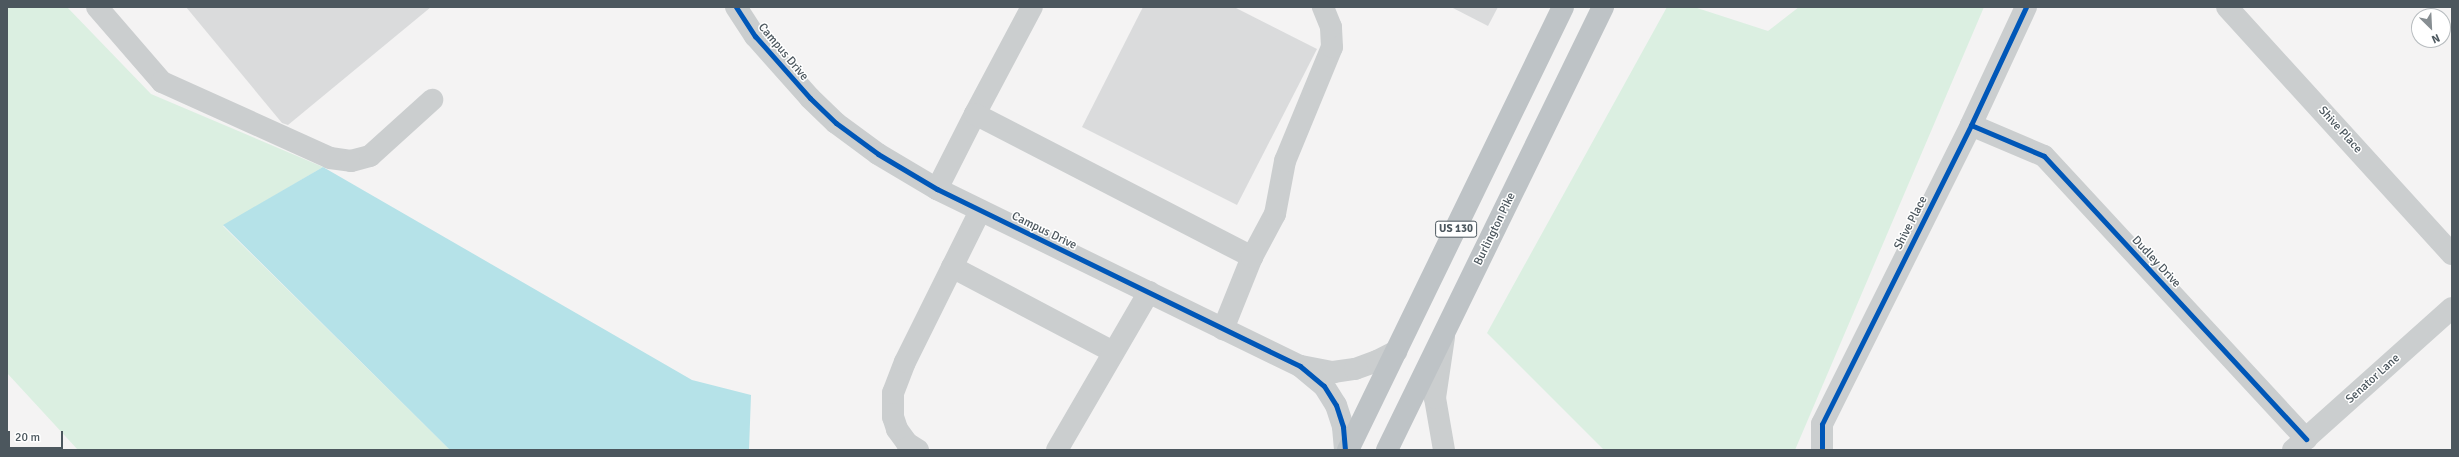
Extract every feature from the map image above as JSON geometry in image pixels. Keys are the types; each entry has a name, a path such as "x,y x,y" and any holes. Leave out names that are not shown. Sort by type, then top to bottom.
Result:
{"highway":[{"name":"US 130","path":"1348,450 1563,7"},
{"name":"Burlington Pike","path":"1387,450 1604,7"}],"street":[{"path":"97,7 162,82 330,158 351,161 370,156 432,100"},
{"name":"Campus Drive","path":"736,7 755,36 793,81 836,123 878,154 937,189 1300,366 1324,386 1336,405 1343,427 1345,450"},
{"path":"937,189 1032,7"},
{"path":"1223,329 1252,257 1276,214 1285,161 1332,47 1331,27 1323,7"},
{"name":"Shive Place","path":"1822,450 1822,424 1971,125 2026,7"},
{"name":"Shive Place","path":"2227,7 2452,254"},
{"path":"975,114 1252,257"},
{"name":"Dudley Drive","path":"1971,125 2044,156 2300,444"},
{"path":"918,450 907,443 897,429 893,417 893,393 905,362 980,210"},
{"path":"952,267 1113,352"},
{"path":"1057,450 1149,292"},
{"name":"Senator Lane","path":"2300,444 2452,308"},
{"path":"1444,450 1435,398 1446,329"},
{"name":"Campus Drive","path":"1300,366 1333,372 1355,369 1378,361 1397,351"}],"green space":[{"path":"7,7 67,7 151,94 323,167 223,226 450,450 78,450 7,373"},
{"path":"1667,7 1694,7 1768,31 1799,7 1984,7 1795,450 1604,450 1487,333"}],"water":[{"path":"323,167 692,380 751,395 749,450 450,450 223,225"}],"building":[{"path":"186,7 431,7 288,125 282,123"},
{"path":"1143,7 1234,7 1317,49 1237,205 1082,127"},
{"path":"1451,7 1498,7 1488,26"}],"cycle path":[{"path":"736,7 755,36 810,98 836,123 878,154 937,189 1300,366 1324,386 1336,405 1343,427 1345,450"},
{"path":"1822,450 1822,424 1971,125 2026,7"},
{"path":"1971,125 2044,156 2306,439"}]}
